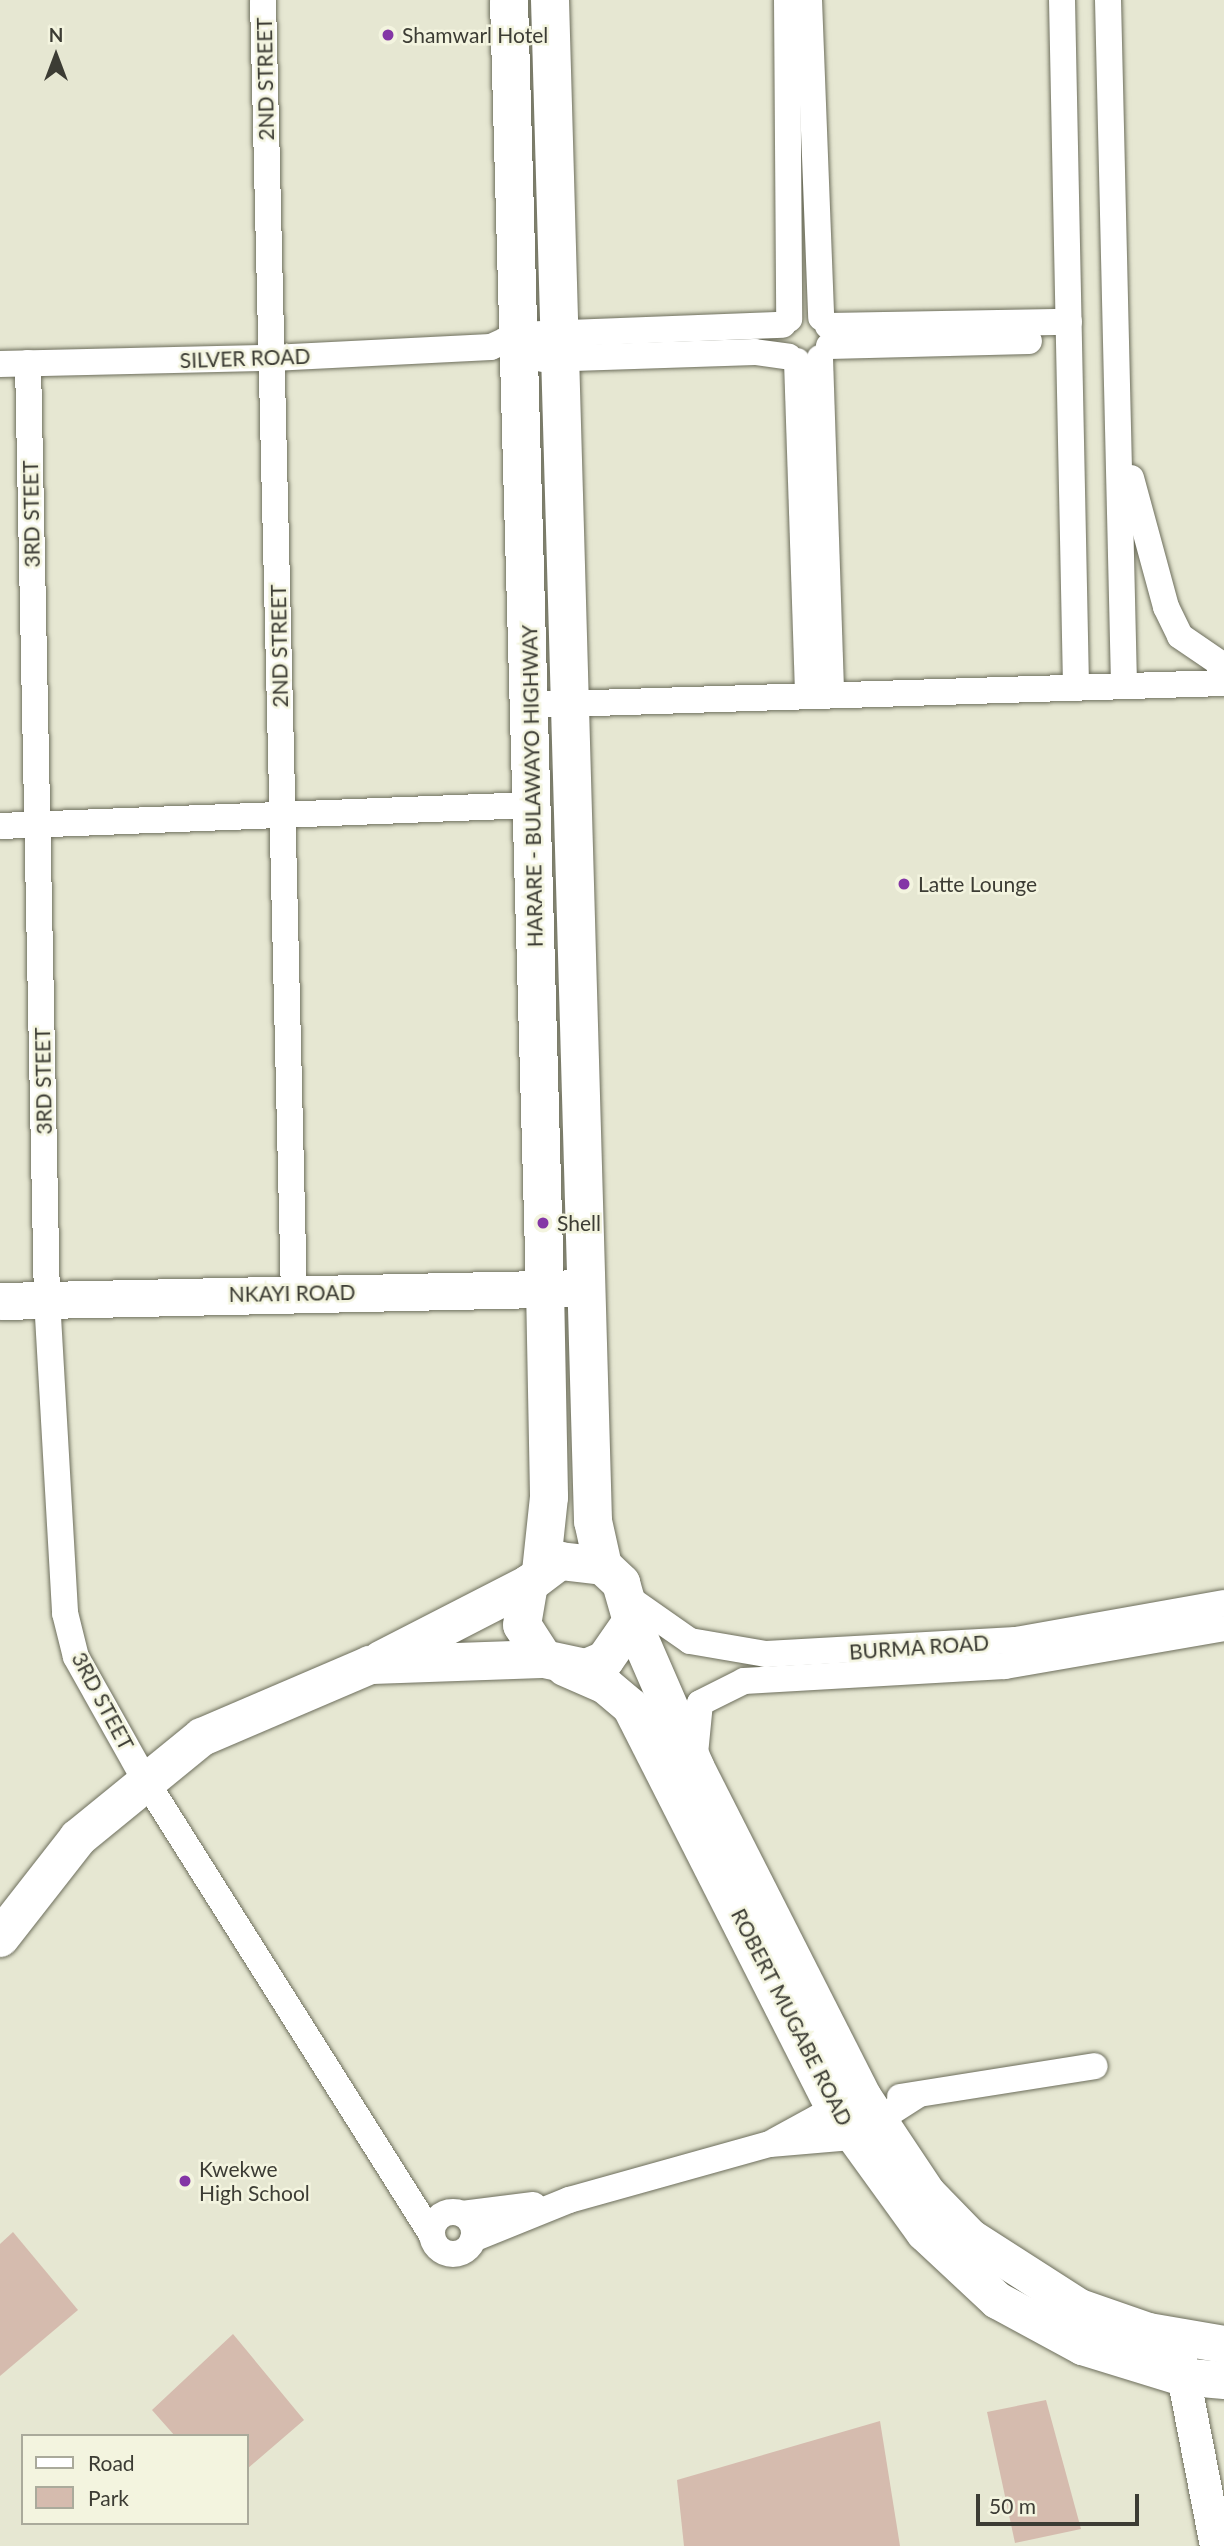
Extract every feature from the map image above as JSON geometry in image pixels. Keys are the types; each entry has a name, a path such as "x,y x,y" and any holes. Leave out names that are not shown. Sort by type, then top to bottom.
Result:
{"highway":[{"name":"HARARE - BULAWAYO HIGHWAY","path":"509,0 509,347 523,494 531,705 549,1497 535,1578 522,1625 554,1663"},
{"name":"HARARE - BULAWAYO HIGHWAY","path":"550,0 572,704 584,1288 593,1521 603,1566 630,1609"},
{"path":"523,494 565,493"},
{"path":"540,1087 580,1086"},
{"path":"542,1210 583,1209"},
{"path":"0,1938 78,1839 144,1779 202,1737 370,1665 535,1578 560,1561 603,1566"},
{"path":"370,1665 606,1660 630,1609"}],"main road":[{"name":"NKAYI ROAD","path":"0,1301 584,1288"},
{"name":"ROBERT MUGABE ROAD","path":"630,1609 696,1768 857,2116 946,2214 1011,2267 1091,2312 1178,2336 1224,2344"},
{"name":"ROBERT MUGABE ROAD","path":"554,1663 605,1685 630,1706 924,2232 997,2300 1082,2346 1179,2376 1224,2380"}],"street":[{"name":"2ND STREET","path":"263,0 294,1293"},
{"path":"787,0 786,322 780,342 814,344"},
{"path":"809,0 820,694"},
{"path":"1062,0 1076,687"},
{"path":"1108,0 1124,686"},
{"path":"560,346 786,322 805,313 814,344"},
{"path":"560,346 755,352 814,344 1069,331"},
{"name":"SILVER ROAD","path":"0,363 272,358 560,346"},
{"name":"3RD STEET","path":"28,363 47,1299 65,1613 76,1657 144,1779 397,2171 446,2221"},
{"path":"1118,422 1166,607 1180,636 1224,666"},
{"path":"531,705 1224,683"},
{"path":"0,826 284,818 533,805"},
{"name":"BURMA ROAD","path":"630,1609 690,1641 766,1654 1016,1640 1224,1604"},
{"path":"696,1768 693,1733 700,1703 744,1681 1005,1666 1224,1628"},
{"path":"446,2221 569,2200 770,2144 916,2096 1096,2066"},
{"path":"770,2144 857,2116"},
{"path":"446,2221 449,2253 463,2251 473,2239 569,2200"},
{"path":"446,2221 472,2224 473,2239"},
{"path":"1178,2336 1179,2376 1216,2546"}],"green space":[{"path":"13,2232 78,2310 0,2376 0,2244"},
{"path":"233,2334 304,2420 248,2468 248,2434 173,2434 152,2410"},
{"path":"1046,2400 1081,2529 1015,2543 987,2412"},
{"path":"880,2421 900,2546 684,2546 677,2480"}],"place":[{"name":"Shamwarl Hotel","path":"388,35"},
{"name":"Latte Lounge","path":"904,884"},
{"name":"Shell","path":"543,1223"},
{"name":"Kwekwe High School","path":"185,2181"}]}
